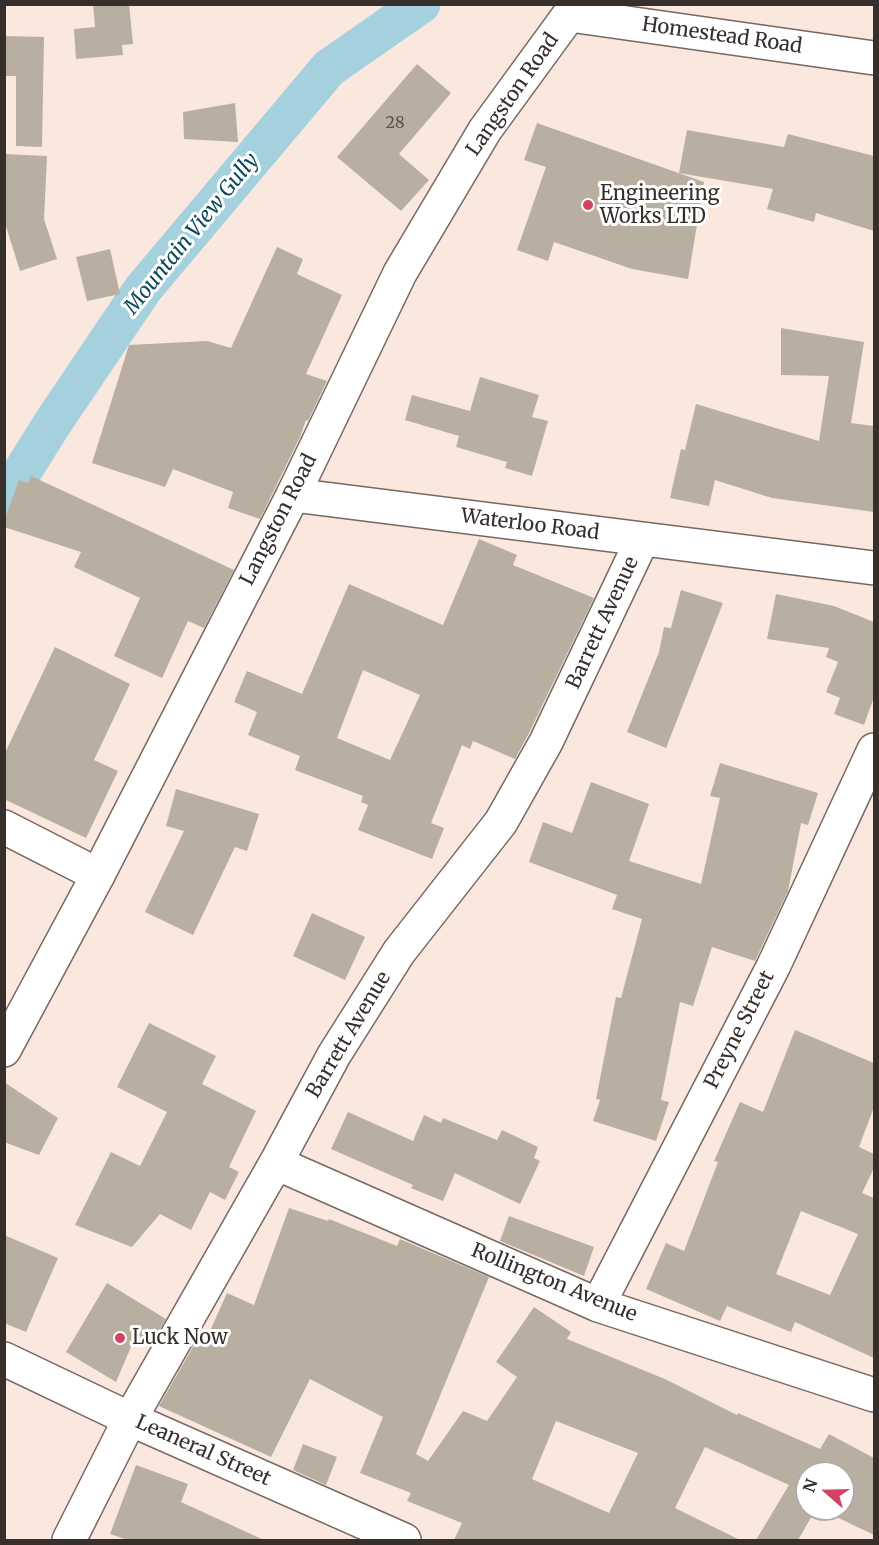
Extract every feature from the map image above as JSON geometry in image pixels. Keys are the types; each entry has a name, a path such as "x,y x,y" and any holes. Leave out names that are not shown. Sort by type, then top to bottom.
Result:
{"street":[{"name":"Homestead Road","path":"574,10 874,58"},
{"name":"Langston Road","path":"4,1050 98,875 292,495 400,273 485,130 574,10"},
{"name":"Waterloo Road","path":"292,495 874,568"},
{"name":"Barrett Avenue","path":"69,1540 130,1419 276,1163 334,1055 399,952 501,822 546,742 642,540"},
{"name":"Preyne Street","path":"598,1305 773,967 874,750"},
{"path":"4,827 98,875"},
{"name":"Rollington Avenue","path":"276,1163 598,1305 874,1395"},
{"name":"Leaneral Street","path":"4,1359 130,1419 404,1540"}],"building":[{"path":"93,4 129,4 133,44 122,45 123,55 76,59 74,29 95,27"},
{"path":"4,36 44,37 42,147 16,146 16,76 4,76"},
{"path":"417,64 451,93 399,154 429,180 401,211 337,157"},
{"path":"235,103 238,142 184,139 183,112"},
{"name":"Engineering Works LTD","path":"537,123 704,182 688,279 632,269 554,242 548,261 517,250 546,167 524,160"},
{"path":"687,130 784,147 788,134 874,156 874,231 816,213 814,222 767,209 773,189 679,173"},
{"path":"4,154 47,156 44,219 57,259 20,271 4,220"},
{"path":"277,247 303,259 297,274 342,295 306,374 327,381 308,421 306,420 260,519 228,508 233,492 173,469 165,487 92,463 129,345 207,341 231,348"},
{"path":"110,249 120,294 87,301 76,257"},
{"path":"781,328 864,342 851,423 874,426 874,512 772,498 715,480 709,506 670,498 681,449 685,450 696,404 819,441 829,376 781,375"},
{"path":"480,377 539,395 532,417 548,421 532,476 505,468 507,462 456,447 459,436 405,420 412,395 470,411"},
{"path":"31,476 234,570 204,628 188,621 162,678 114,656 140,598 74,567 81,552 4,527 4,521 19,480 28,483"},
{"path":"479,539 517,555 513,565 594,598 515,759 473,741 470,749 462,745 431,823 444,828 432,859 358,830 368,805 361,802 363,796 295,770 300,756 248,735 257,712 234,702 247,671 302,694 349,584 443,625","holes":["363,670 420,695 390,760 337,738"]},
{"path":"681,590 723,603 666,748 627,732 659,652 664,627 671,628"},
{"path":"776,594 834,606 874,622 874,697 864,725 834,714 840,698 826,692 838,662 826,657 829,648 767,639"},
{"path":"55,647 130,684 94,760 118,771 86,838 4,799 4,755"},
{"path":"720,763 818,793 808,825 801,823 788,891 755,961 712,947 693,1006 680,1002 661,1100 669,1102 656,1141 593,1121 600,1100 596,1099 616,997 621,998 642,919 612,909 617,895 529,862 543,822 572,833 591,782 649,804 629,861 701,884 720,798 710,796"},
{"path":"176,789 259,814 247,851 235,847 193,935 145,912 184,831 166,826"},
{"path":"312,913 365,937 345,980 293,956"},
{"path":"149,1023 216,1056 202,1084 256,1111 229,1167 239,1172 225,1200 210,1192 191,1230 160,1214 132,1247 75,1225 111,1152 140,1166 167,1112 117,1087"},
{"path":"795,1030 874,1063 874,1107 859,1147 874,1154 874,1168 862,1193 874,1198 874,1358 795,1322 791,1332 727,1306 720,1321 646,1289 666,1243 684,1251 718,1162 714,1161 740,1102 763,1112","holes":["801,1211 858,1234 830,1295 776,1274"]},
{"path":"4,1082 58,1118 39,1155 4,1142"},
{"path":"348,1112 413,1141 424,1115 441,1123 443,1118 497,1140 502,1130 538,1147 534,1158 540,1161 520,1204 455,1173 443,1201 411,1188 413,1185 331,1149"},
{"path":"289,1208 328,1221 329,1219 397,1246 400,1239 489,1277 416,1454 428,1461 463,1411 487,1421 517,1377 496,1362 534,1307 571,1332 567,1339 665,1379 737,1415 738,1413 820,1449 829,1434 874,1458 874,1535 845,1521 855,1521 855,1461 795,1461 795,1521 809,1521 798,1540 756,1540 789,1485 705,1447 675,1508 740,1540 454,1540 462,1523 407,1501 411,1493 360,1473 383,1417 310,1379 271,1457 159,1406 198,1338 205,1342 227,1293 254,1305","holes":["556,1421 638,1453 609,1513 532,1479"]},
{"path":"509,1216 594,1247 584,1276 500,1241"},
{"path":"4,1235 58,1258 26,1332 4,1323"},
{"name":"Luck Now","path":"107,1283 166,1319 150,1347 134,1340 116,1382 66,1352"},
{"path":"303,1444 337,1457 326,1485 293,1470"},
{"path":"136,1465 188,1484 181,1502 264,1540 128,1540 110,1534"}],"waterway":[{"name":"Mountain View Gully","path":"4,501 52,424 143,289 329,68 421,4"}],"place":[{"name":"Engineering Works LTD","path":"588,205"},
{"name":"Luck Now","path":"120,1338"}]}
